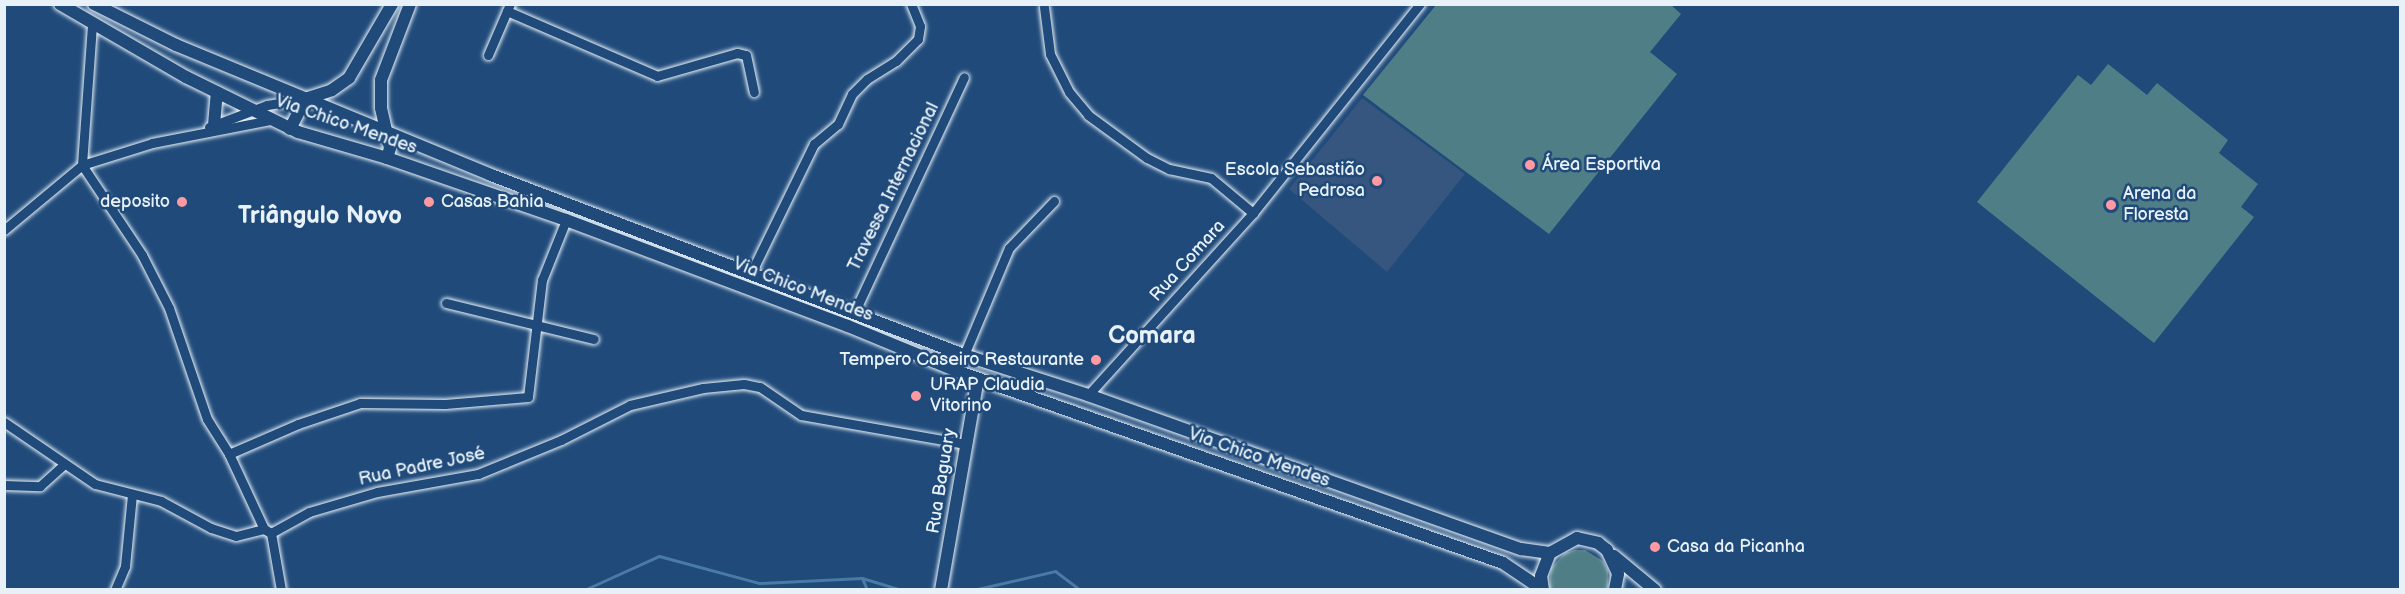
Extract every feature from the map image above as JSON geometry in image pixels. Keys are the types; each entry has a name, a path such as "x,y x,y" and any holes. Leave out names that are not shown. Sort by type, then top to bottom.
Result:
{"main road":[{"name":"Via Chico Mendes","path":"60,4 92,25 290,129 387,158 566,220 978,379 1503,563 1543,590"},
{"name":"Via Chico Mendes","path":"94,4 166,41 387,133 964,355 1088,395 1521,549 1550,553"},
{"path":"290,129 305,99 332,90 349,78 392,4"},
{"path":"387,158 390,148 381,108 381,80 410,4"},
{"path":"214,124 217,92"},
{"name":"Rua Baguary","path":"941,590 978,379"},
{"path":"1543,590 1541,576 1550,553 1577,538 1598,543 1655,590"},
{"path":"1607,550 1618,574 1615,590"}],"street":[{"path":"751,273 814,144 838,124 852,94 867,79 896,61 918,39 920,26 911,4"},
{"name":"Rua Comara","path":"1088,395 1253,213 1420,4"},
{"path":"1044,7 1050,54 1069,92 1088,115 1147,158 1169,169 1211,178 1253,213"},
{"path":"488,56 509,8 657,76 737,53 746,55 751,60 754,92"},
{"path":"92,25 82,165 155,281 177,328 207,419 229,454 268,531 281,590"},
{"name":"Travessa Internacional","path":"854,313 964,77"},
{"path":"199,132 251,110 305,99"},
{"path":"4,230 82,165 199,132 270,120"},
{"path":"964,355 1009,248 1054,201"},
{"path":"229,454 298,424 360,403 444,405 528,397 542,280 566,220"},
{"path":"446,303 594,339"},
{"name":"Rua Padre José","path":"4,422 63,465 95,484 161,501 224,533 243,536 268,531 309,512 377,492 478,474 561,440 630,405 703,388 760,387 801,415 965,444"},
{"path":"4,485 40,486 63,465"},
{"path":"115,590 125,566 132,494"}],"shaded area":[{"name":"Escola Sebastião Pedrosa","path":"1362,98 1465,174 1387,272 1289,189"}],"green space":[{"name":"Área Esportiva","path":"1436,5 1671,5 1681,14 1650,52 1677,74 1549,234 1363,95"},
{"name":"Arena da Floresta","path":"2108,64 2147,95 2157,83 2228,140 2219,153 2258,184 2241,207 2254,217 2154,343 1977,202 2078,75 2091,85"},
{"path":"1585,550 1603,561 1608,570 1608,589 1549,590 1551,568 1565,553"}],"waterway":[{"path":"584,590 659,556 759,583 862,578 902,590"},
{"path":"973,590 1055,571 1080,590"},
{"path":"862,578 867,590"}],"place":[{"name":"Área Esportiva","path":"1530,165"},
{"name":"Escola Sebastião Pedrosa","path":"1377,181"},
{"name":"deposito","path":"182,202"},
{"name":"Casas Bahia","path":"429,202"},
{"name":"Arena da Floresta","path":"2111,205"},
{"name":"Tempero Caseiro Restaurante","path":"1096,360"},
{"name":"URAP Claudia Vitorino","path":"916,396"},
{"name":"Casa da Picanha","path":"1655,547"}],"district":[{"name":"Triângulo Novo","path":"320,216"},
{"name":"Comara","path":"1152,336"}]}
